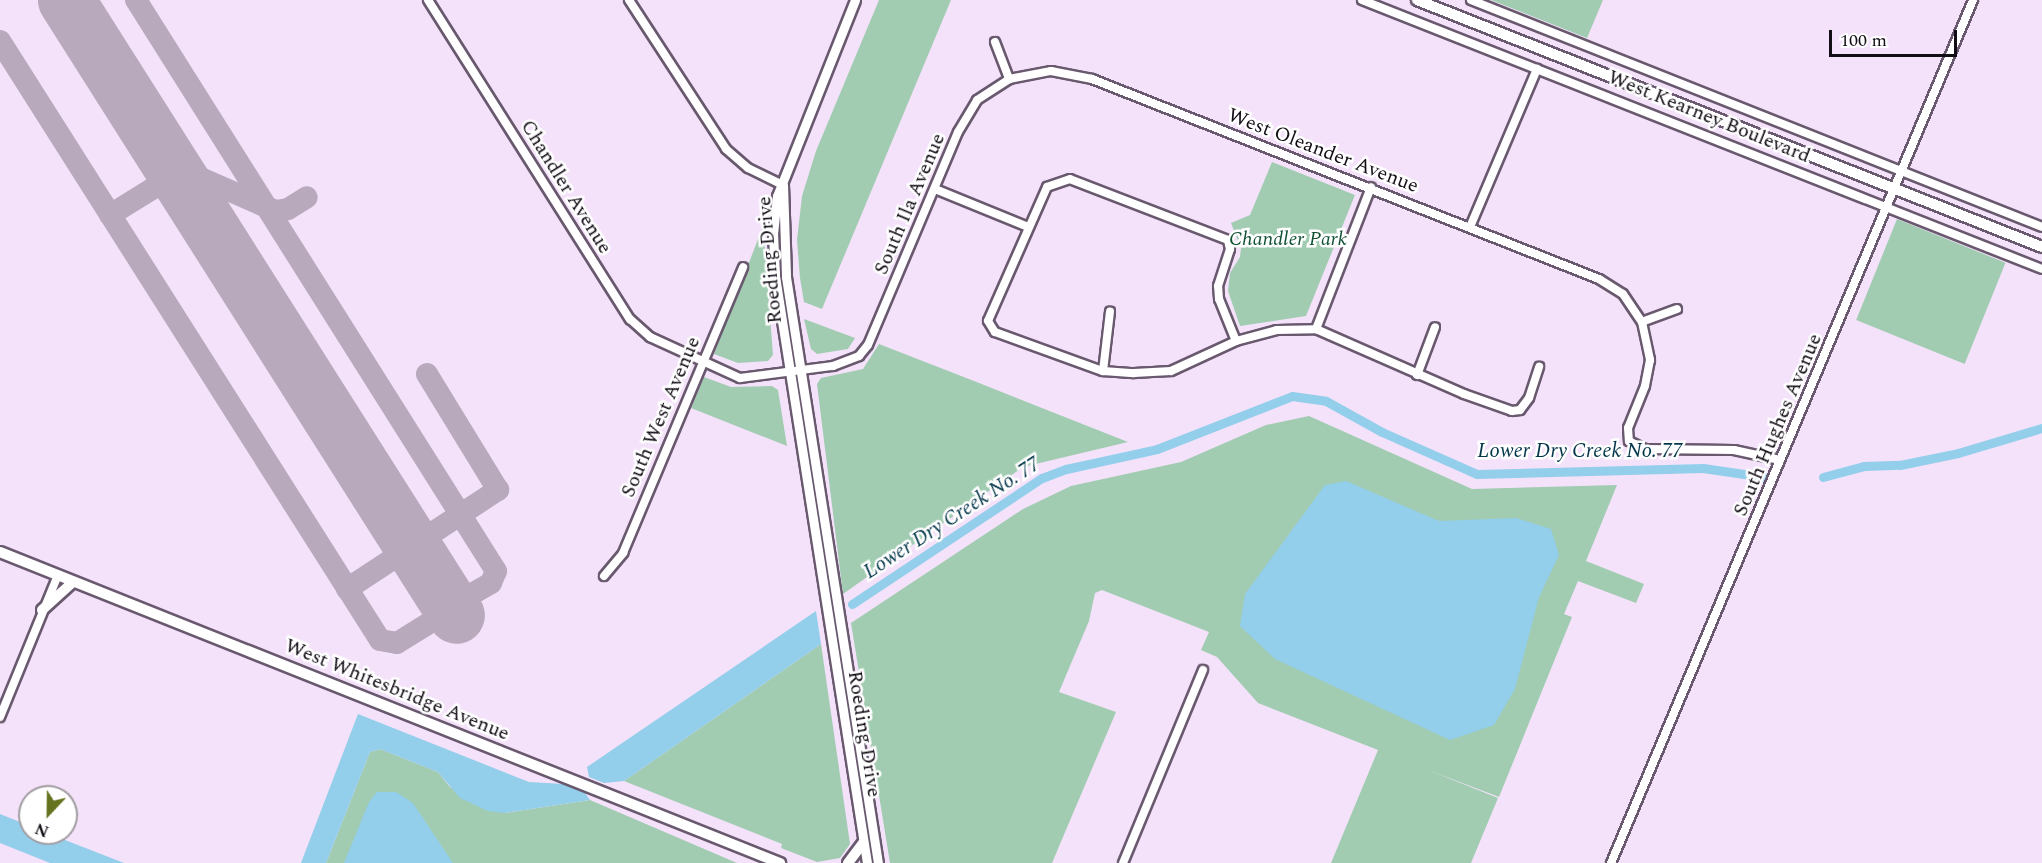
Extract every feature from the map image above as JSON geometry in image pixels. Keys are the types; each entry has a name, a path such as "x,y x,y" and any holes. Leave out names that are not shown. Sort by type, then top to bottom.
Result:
{"main road":[{"name":"West Kearney Boulevard","path":"1417,0 2042,247"},
{"name":"West Whitesbridge Avenue","path":"0,552 780,863"},
{"path":"42,610 73,582"},
{"path":"848,863 863,843"}],"street":[{"name":"Chandler Avenue","path":"428,0 630,319 650,337 740,378 833,366 859,356"},
{"path":"629,0 726,149 748,168 783,185 855,0"},
{"name":"West Kearney Boulevard","path":"1362,0 2042,269"},
{"name":"West Kearney Boulevard","path":"1470,0 2042,227"},
{"name":"South Hughes Avenue","path":"1611,863 1973,0"},
{"path":"995,42 1009,80"},
{"path":"1470,227 1537,69"},
{"name":"West Oleander Avenue","path":"1009,80 1051,71 1092,79 1371,187 1599,279 1623,294 1642,322"},
{"name":"South Ila Avenue","path":"859,356 868,345 958,132 977,100 1009,80"},
{"path":"1236,340 1219,299 1218,286 1230,249 1228,240 1071,179 1047,187 988,321 994,332 1103,371 1171,371 1236,340 1277,330 1316,329 1417,375 1512,411 1520,410 1529,398 1539,367"},
{"name":"Roeding Drive","path":"783,185 786,199 783,252 878,863"},
{"name":"Roeding Drive","path":"783,185 775,206 774,254 789,371 867,863"},
{"path":"1316,329 1371,187"},
{"path":"935,189 1028,227"},
{"name":"South West Avenue","path":"604,576 623,553 743,267"},
{"path":"1677,309 1642,322 1650,360 1645,386 1628,428 1629,441 1645,450 1734,450 1780,460"},
{"path":"1103,371 1110,311"},
{"path":"1417,375 1435,327"},
{"path":"0,717 58,575"},
{"path":"1123,863 1203,670"}],"green space":[{"path":"879,0 951,0 822,309 804,302 797,240 802,196 816,151"},
{"path":"1491,0 1603,0 1587,38"},
{"name":"Chandler Park","path":"1272,162 1355,195 1306,316 1240,326 1228,291 1230,273 1240,257 1241,248 1231,223 1250,215"},
{"path":"1897,219 2005,263 1965,364 1856,320"},
{"path":"763,226 773,355 768,361 738,363 714,354"},
{"path":"804,319 855,338 848,349 817,354 811,349"},
{"path":"879,344 1128,442 1023,467 843,594 817,384 821,378 863,369"},
{"path":"704,377 731,387 772,386 778,390 787,446 691,408"},
{"path":"1309,416 1472,489 1617,485 1586,561 1644,584 1636,603 1578,581 1564,614 1572,617 1499,797 1428,770 1498,798 1471,863 1331,863 1378,750 1258,703 1217,657 1201,650 1209,632 1102,590 1095,593 1089,621 1059,692 1116,712 1052,863 890,863 851,623 1023,509 1071,486 1181,462 1266,425"},
{"path":"821,644 850,844 840,858 817,862 781,848 782,844 624,781"},
{"path":"380,749 438,772 450,787 505,813 590,800 737,863 326,863 370,752"}],"water":[{"path":"1346,481 1439,521 1516,518 1551,529 1559,555 1539,597 1515,689 1494,725 1450,740 1275,659 1240,626 1245,594 1325,485"},
{"path":"816,611 821,644 624,781 604,783 589,777 587,767"},
{"path":"358,714 529,782 563,784 585,793 590,800 505,813 488,811 460,798 438,772 380,749 370,752 326,863 301,863"},
{"path":"377,792 396,792 413,803 453,863 344,863 369,802"},
{"path":"0,814 18,821 18,845 78,845 124,863 50,863 0,843"}],"waterway":[{"name":"Lower Dry Creek No. 77","path":"852,604 1042,478 1066,469 1157,449 1292,396 1326,401 1382,432 1477,474 1703,468 1764,477"},
{"name":"Lower Dry Creek No. 77","path":"1823,477 1864,466 1900,465 1958,453 2042,428"}],"taxiway":[{"path":"136,0 496,571 491,583 463,599 451,598 437,585"},
{"path":"0,41 380,640 397,643 439,617 444,603 437,585"},
{"path":"171,165 276,211 288,209 307,197"},
{"path":"110,215 176,174"},
{"path":"347,589 498,490 427,374"}],"runway":[{"path":"66,0 456,615"}]}
